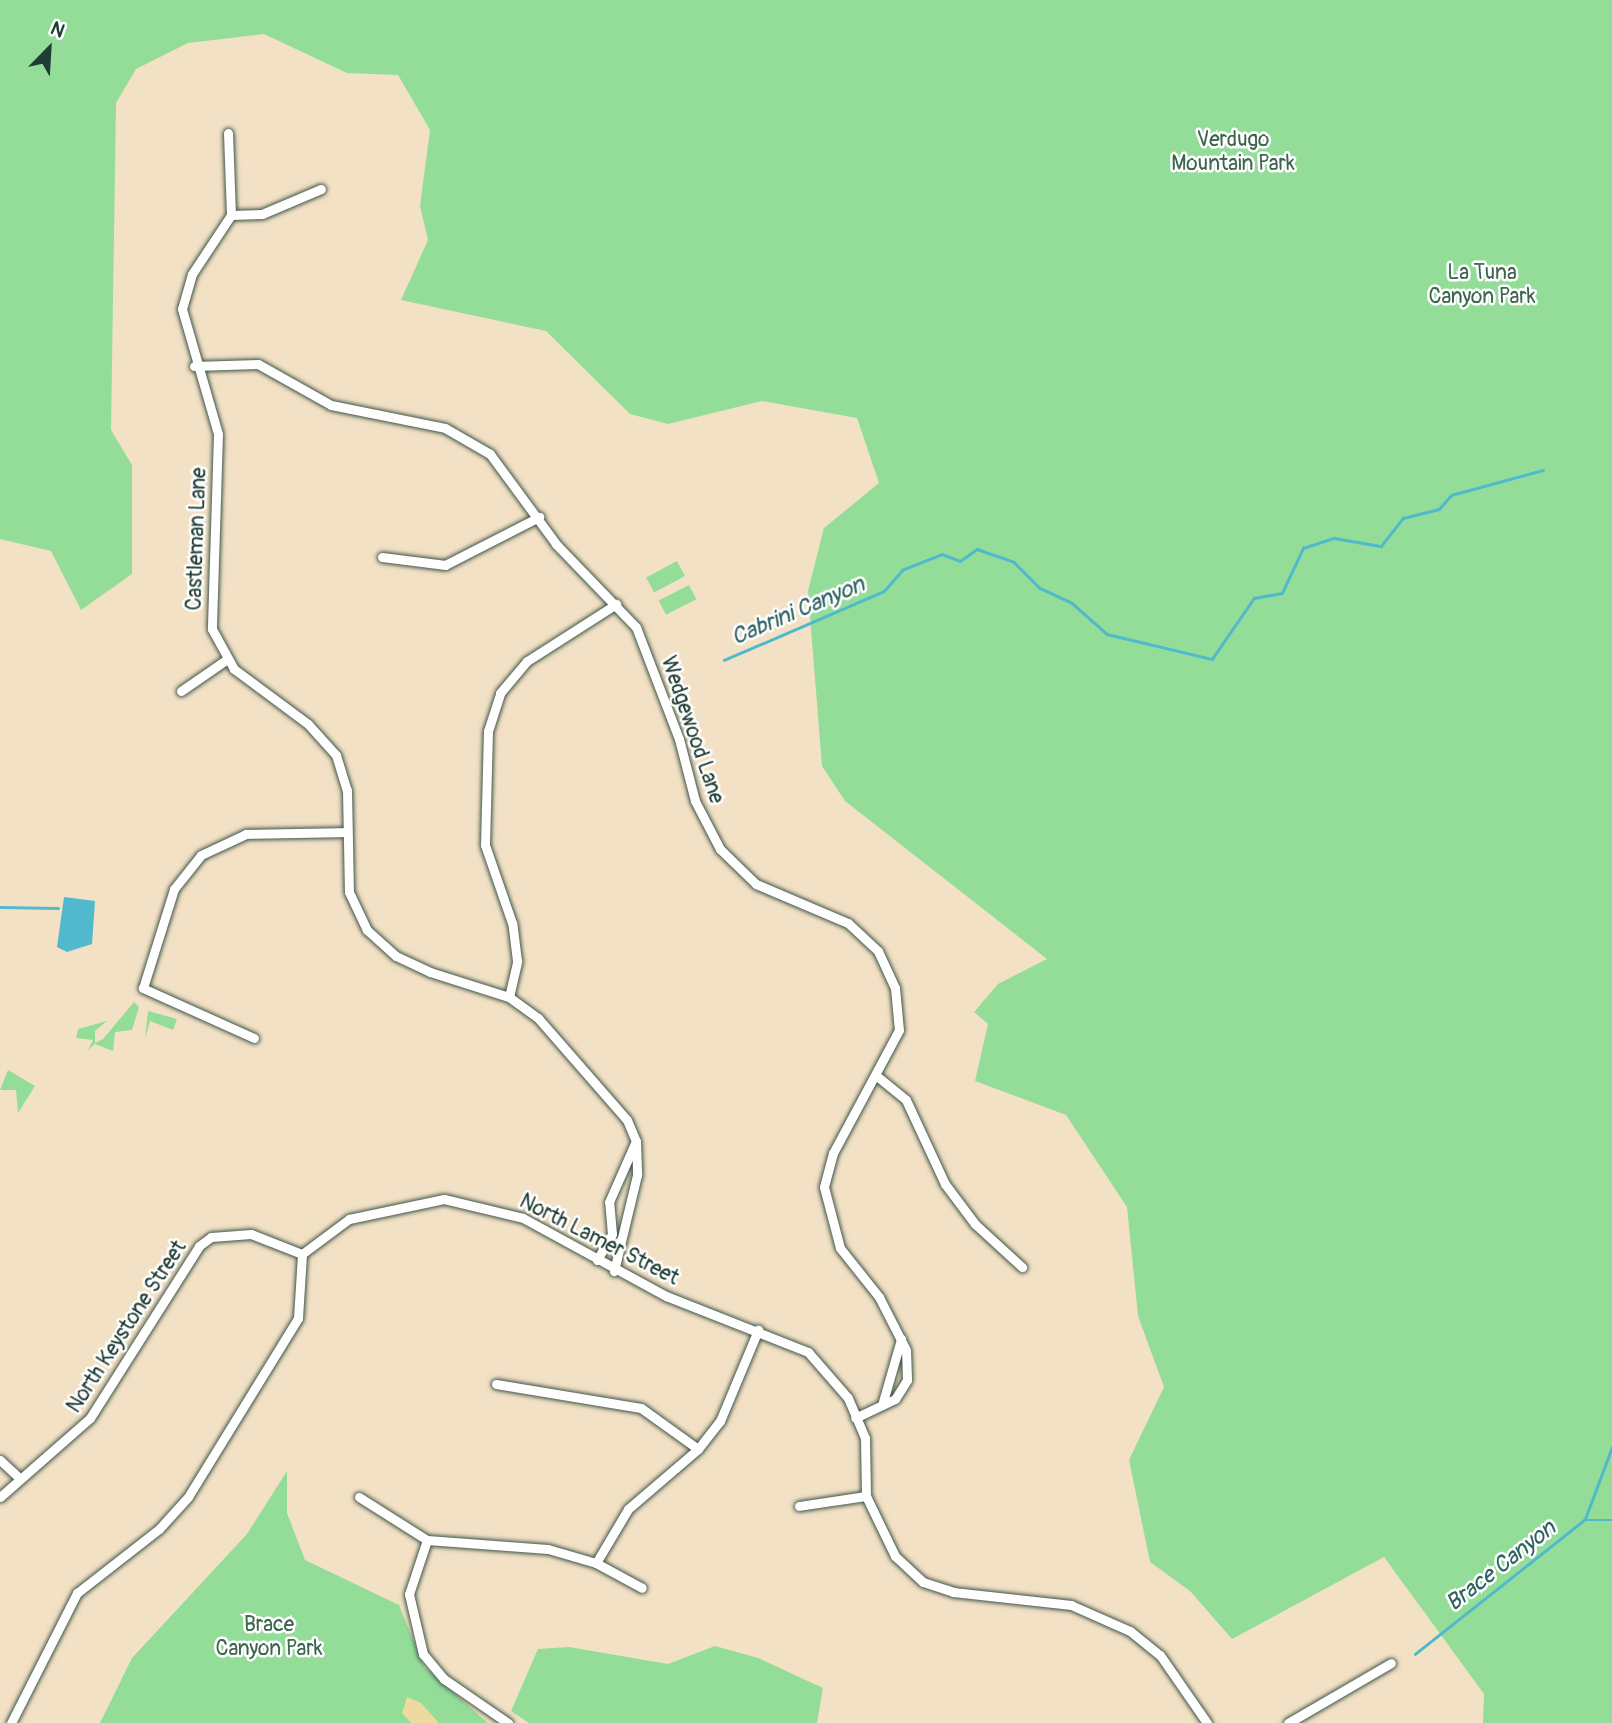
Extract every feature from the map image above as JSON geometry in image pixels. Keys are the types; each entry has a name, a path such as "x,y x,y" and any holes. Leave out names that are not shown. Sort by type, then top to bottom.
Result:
{"street":[{"path":"228,132 231,215 262,214 321,189"},
{"name":"Castleman Lane","path":"226,660 209,600 218,434 184,331 184,292 231,215"},
{"name":"Wedgewood Lane","path":"194,366 258,365 331,405 445,428 490,454 539,516 556,544 636,627 656,672 695,802 720,849 756,884 848,923 878,951 895,988 899,1030 878,1077 833,1153 824,1187 841,1248 879,1297 901,1339 907,1380 882,1405 855,1418"},
{"path":"383,557 445,565 539,516"},
{"path":"509,997 517,961 512,923 485,845 488,732 500,692 527,661 616,604"},
{"path":"181,691 226,660 324,737 342,768 349,892 367,930 396,956 430,972 509,997 581,1064 627,1120 636,1141 636,1175 614,1271"},
{"path":"254,1038 146,991 142,979 167,906 201,855 264,831 346,832"},
{"path":"878,1077 905,1100 945,1184 975,1224 1022,1267"},
{"path":"597,1259 612,1234 609,1202 636,1141"},
{"name":"North Lamer Street","path":"302,1254 359,1215 444,1199 523,1218 614,1271 808,1352 829,1370 864,1438 866,1496 895,1556 923,1582 953,1592 1042,1599 1105,1618 1160,1655 1207,1723"},
{"name":"North Keystone Street","path":"0,1497 90,1418 199,1246 211,1237 251,1234 302,1254"},
{"path":"11,1723 77,1593 188,1497 298,1318 302,1254"},
{"path":"596,1563 628,1509 698,1449 736,1391 758,1330"},
{"path":"882,1405 901,1339"},
{"path":"496,1384 641,1408 698,1449"},
{"path":"0,1460 19,1478"},
{"path":"800,1506 866,1496"},
{"path":"359,1497 427,1540 548,1549 596,1563 642,1588"},
{"path":"427,1540 409,1594 423,1654 444,1679 508,1723"},
{"path":"1288,1723 1391,1663"}],"green space":[{"path":"0,0 1612,0 1612,1723 1483,1723 1484,1694 1384,1557 1232,1639 1190,1591 1150,1562 1129,1460 1164,1387 1138,1316 1127,1207 1066,1115 975,1081 988,1024 974,1012 998,984 1047,959 845,801 822,766 808,591 824,528 879,483 857,418 762,401 668,424 630,414 546,331 401,300 428,240 420,206 430,130 398,75 347,73 264,34 188,43 136,69 116,103 111,430 132,465 132,574 81,610 51,551 0,539"},
{"path":"677,561 685,576 654,592 646,577"},
{"path":"689,585 696,599 666,615 659,600"},
{"path":"134,1002 139,1007 132,1030 115,1032 113,1051 95,1044 88,1050 93,1040 76,1038 78,1029 107,1021 95,1031 95,1043 103,1039"},
{"path":"148,1011 177,1019 173,1030 150,1021 145,1039"},
{"path":"8,1070 35,1086 18,1113 16,1090 0,1090"},
{"name":"Brace Canyon Park","path":"287,1471 287,1513 305,1560 399,1605 424,1667 488,1723 100,1723 132,1658 247,1534"},
{"path":"715,1646 758,1658 823,1688 817,1723 529,1723 511,1711 538,1649 569,1647 668,1664"}],"sand":[{"path":"407,1697 421,1703 439,1723 411,1723 402,1713"}],"water":[{"path":"64,897 95,901 92,944 67,952 57,947"}],"waterway":[{"name":"Cabrini Canyon","path":"724,660 884,591 902,570 942,554 960,561 977,549 1014,562 1040,588 1072,603 1107,634 1212,659 1254,598 1282,593 1303,548 1334,538 1381,546 1403,518 1439,509 1451,495 1543,470"},
{"path":"0,907 58,908"},
{"path":"1585,1519 1612,1447"},
{"name":"Brace Canyon","path":"1415,1654 1584,1520 1612,1520"}],"park label":[{"name":"Verdugo Mountain Park","path":"1233,152"},
{"name":"La Tuna Canyon Park","path":"1482,285"}]}
